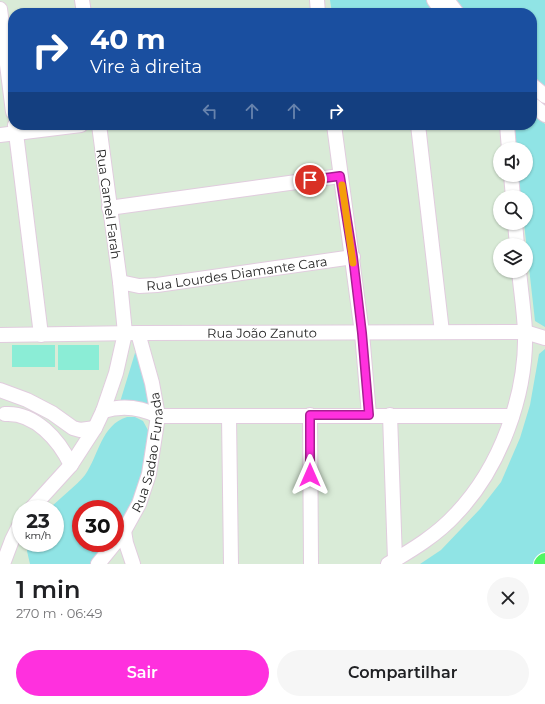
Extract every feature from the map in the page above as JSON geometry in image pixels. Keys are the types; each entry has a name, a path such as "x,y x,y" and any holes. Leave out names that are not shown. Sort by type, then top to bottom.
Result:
{"street":[{"path":"447,0 453,8"},
{"path":"0,9 5,89"},
{"path":"537,89 545,96"},
{"path":"0,134 12,130"},
{"path":"15,130 41,335"},
{"name":"Rua Camel Farah","path":"100,130 120,282 132,333"},
{"path":"335,130 340,176 353,257 362,333 369,415"},
{"path":"419,130 442,332"},
{"path":"507,130 508,142"},
{"path":"109,208 340,176"},
{"name":"Rua Lourdes Diamante Cara","path":"120,282 139,286 157,285 353,257"},
{"path":"391,562 427,540 456,515 484,478 499,452 512,416 524,360 525,332 521,278"},
{"name":"Rua João Zanuto","path":"0,335 132,333 525,332 545,338"},
{"path":"39,500 71,465 95,428 103,411 132,333"},
{"name":"Rua Sadao Funada","path":"124,531 139,504 149,474 155,444 158,416 152,383 132,333"},
{"path":"0,390 27,400 52,413 73,428 80,430 95,428"},
{"path":"0,390 6,399 7,409 3,418"},
{"path":"103,411 112,408 131,407 158,416 512,416"},
{"path":"42,427 52,413"},
{"path":"3,418 17,414 42,427 59,444 71,465"},
{"path":"310,415 311,564"},
{"path":"390,415 391,562"},
{"path":"229,416 231,564"},
{"path":"124,531 129,554 133,564"},
{"path":"7,561 12,540"},
{"name":"Rua Sadao Funada","path":"98,564 108,552"}],"shaded area":[{"path":"330,0 426,0 432,8 331,8"},
{"path":"457,0 545,0 545,91 537,84 537,8 463,8"},
{"path":"537,117 545,124 545,327 535,321 530,278 533,278 533,238 526,238 525,230 533,230 533,190 520,190 519,182 533,182 533,142 514,142 513,130 537,130"},
{"path":"12,345 55,345 55,367 12,367"},
{"path":"58,345 99,345 99,370 58,370"},
{"path":"545,349 545,554 535,564 420,564 441,550 480,509 501,482 520,438 530,405 539,354"},
{"path":"139,351 153,410 120,402 135,353"},
{"path":"127,417 135,417 143,421 149,432 145,478 124,520 124,500 72,500 72,552 104,552 94,564 30,564 27,552 64,552 64,500 59,500 85,475 106,434 118,421"}],"slow traffic":[{"path":"342,185 353,263"}],"route":[{"path":"310,180 340,176 353,257 362,333 369,415 310,415 310,475"}]}
